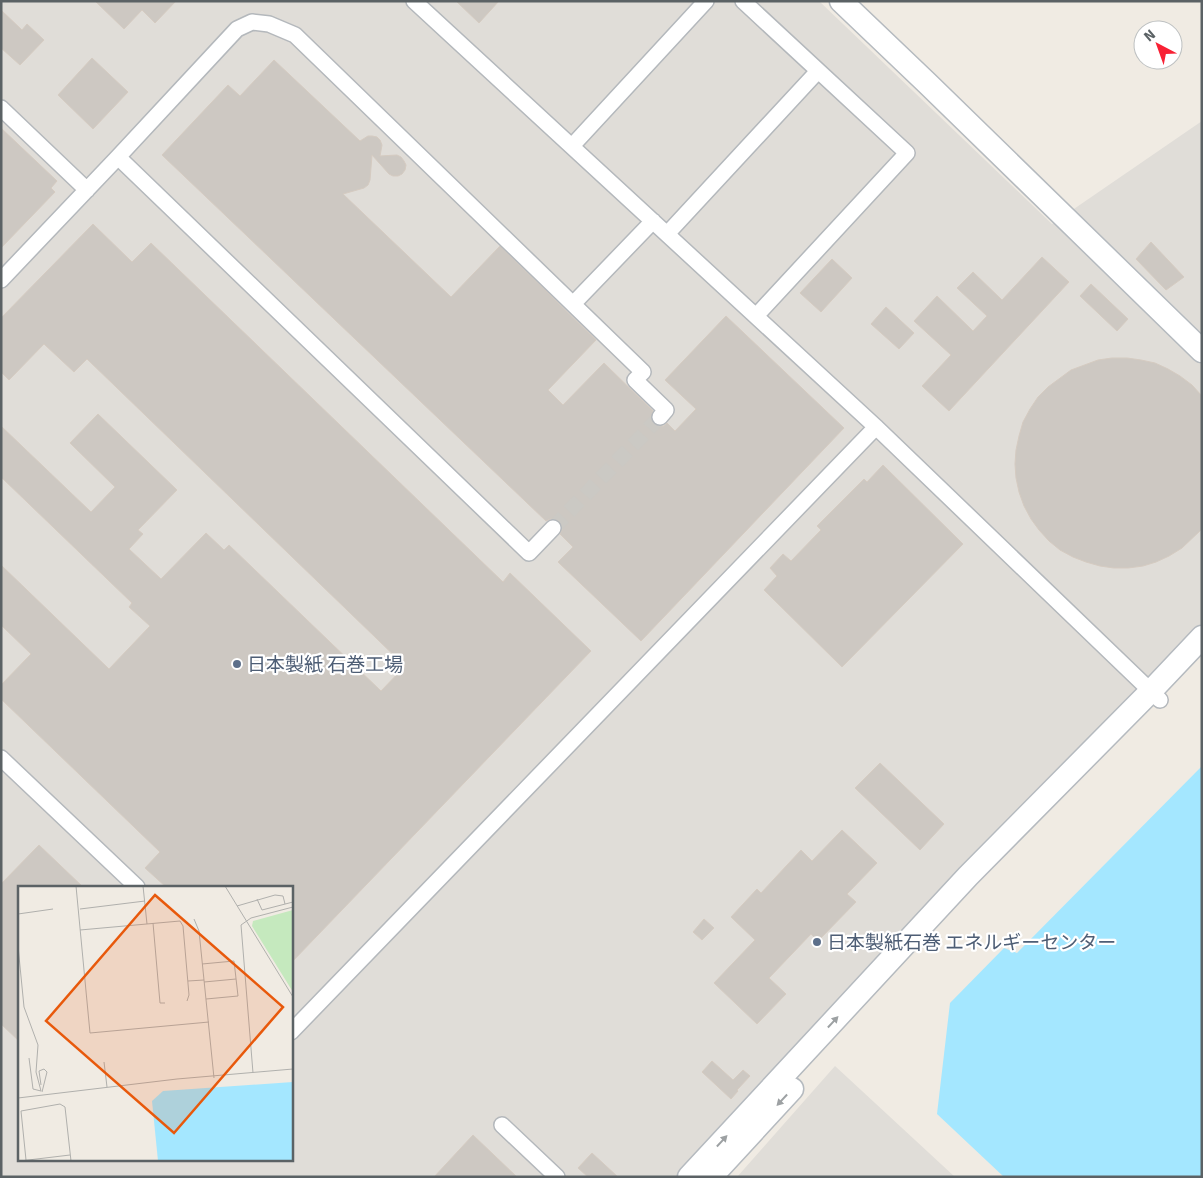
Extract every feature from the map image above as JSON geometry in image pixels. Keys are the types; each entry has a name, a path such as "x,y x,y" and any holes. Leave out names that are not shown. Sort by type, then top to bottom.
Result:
{"street":[{"path":"414,1 876,427 1156,696"},
{"path":"572,146 706,1"},
{"path":"743,1 907,153 756,316"},
{"path":"841,1 1202,351"},
{"path":"1,280 236,29 252,22 269,24 295,35 643,372 634,380 666,410 660,417"},
{"path":"667,234 818,71"},
{"path":"1,108 87,190"},
{"path":"118,157 529,553 553,528"},
{"path":"573,304 653,221"},
{"path":"292,1031 876,427"},
{"path":"711,1177 978,886 1156,696 1202,637"},
{"path":"689,1177 968,876 1156,696 1202,659"},
{"path":"1,758 136,886"},
{"path":"502,1125 558,1177"}],"shaded area":[{"path":"1,1 819,1 1052,224 1202,121 1202,629 679,1177 1,1177"},
{"path":"835,1066 955,1177 737,1177"}],"water":[{"path":"1202,766 1202,1177 1004,1177 937,1114 950,1003 1004,948 1017,953"}],"building":[{"path":"95,1 176,1 155,23 142,10 124,29"},
{"path":"456,1 499,1 479,23"},
{"path":"1,10 22,30 27,24 44,40 20,65 1,48"},
{"path":"92,58 128,92 93,129 58,95"},
{"path":"274,60 360,141 368,136 377,137 382,145 380,156 397,155 404,161 406,165 405,170 398,176 393,176 372,155 368,185 343,194 451,297 500,246 596,340 548,390 563,405 604,363 653,411 651,421 654,424 664,426 667,423 675,431 696,409 665,380 726,316 844,428 641,641 558,562 573,547 560,534 562,525 560,522 555,519 546,521 162,155 228,85 240,96"},
{"path":"1,128 57,181 51,188 55,192 1,248"},
{"path":"93,224 132,262 151,243 503,582 510,573 591,651 292,962 292,886 165,886 145,868 160,852 1,699 1,685 31,654 1,625 1,565 109,669 150,626 129,607 132,603 1,477 1,426 91,512 115,487 70,443 98,414 177,490 138,530 143,534 129,549 161,579 206,533 224,550 229,545 381,691 405,666 87,359 74,372 44,344 9,380 1,372 1,318"},
{"path":"1151,242 1184,277 1166,290 1136,259"},
{"path":"1042,257 1069,282 949,411 922,386 951,355 914,321 937,296 973,331 987,316 957,288 973,272 1002,300"},
{"path":"832,259 852,278 821,312 800,293"},
{"path":"1091,284 1128,319 1117,331 1080,296"},
{"path":"886,307 914,333 899,349 871,324"},
{"path":"1127,358 1155,363 1180,376 1202,396 1202,529 1182,548 1169,556 1143,566 1128,568 1100,566 1073,557 1060,550 1049,541 1031,519 1024,506 1016,478 1016,450 1019,436 1023,422 1038,397 1071,370 1098,360"},
{"path":"883,465 963,544 842,667 764,590 777,576 770,568 783,554 791,561 821,530 817,526 864,479 867,482"},
{"path":"880,763 944,824 920,850 855,788"},
{"path":"842,830 877,863 847,894 856,902 818,941 811,934 769,978 786,994 757,1024 714,983 755,940 731,917 757,889 761,893 801,850 812,861"},
{"path":"39,845 82,886 18,886 18,1040 1,1024 1,884"},
{"path":"704,919 714,928 702,940 693,932"},
{"path":"712,1061 733,1080 743,1070 750,1076 731,1099 702,1072"},
{"path":"473,1135 517,1177 434,1177"},
{"path":"592,1153 618,1177 588,1177 578,1168"}],"tunnel":[{"path":"553,528 660,417"}],"place":[{"name":"日本製紙 石巻工場","path":"237,664"},
{"name":"日本製紙石巻 エネルギーセンター","path":"817,942"}]}
